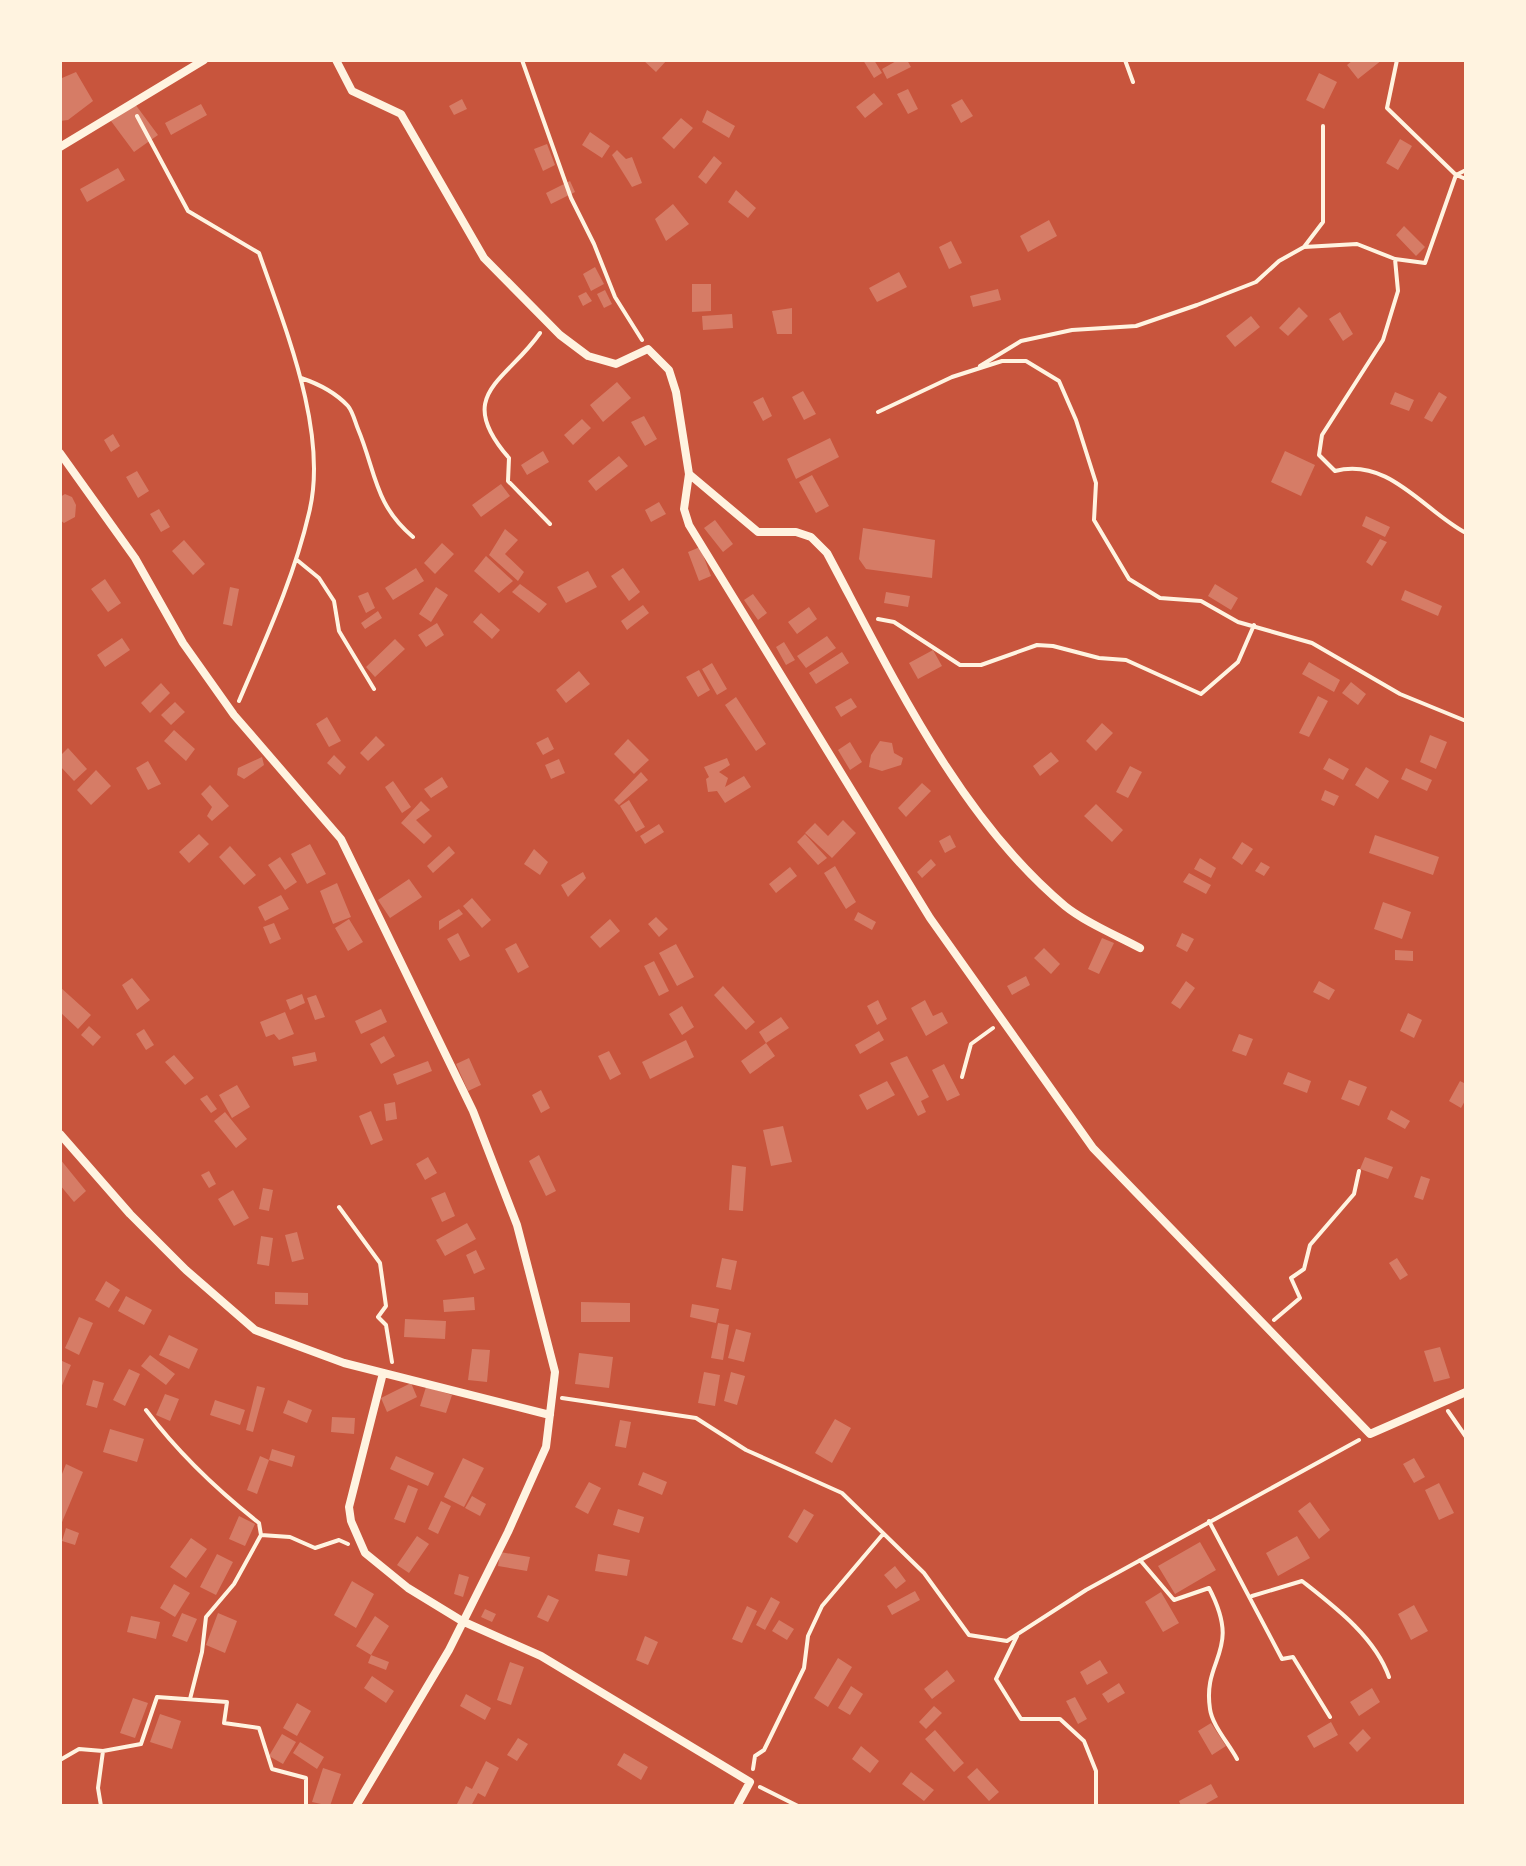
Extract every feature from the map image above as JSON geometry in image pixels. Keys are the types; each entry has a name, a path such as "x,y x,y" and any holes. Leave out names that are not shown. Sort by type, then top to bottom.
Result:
{"street":[{"path":"60,147 204,60"},
{"path":"336,60 352,91 401,114 484,258 547,321 588,356 616,364 648,349 669,370 676,392 689,474 684,509 689,525 930,918 1093,1148 1370,1434 1466,1392"},
{"path":"60,453 135,558 183,643 234,715 341,839 473,1111 517,1225 555,1372 546,1447 508,1532 449,1650 356,1806"},
{"path":"689,474 758,532 796,532 811,537 827,553 897,684 960,786 1009,850 1066,908 1140,948"},
{"path":"60,1134 130,1214 245,1323 344,1363 550,1415"},
{"path":"383,1373 349,1507 351,1521 365,1553 408,1588 462,1621 541,1656 750,1782 737,1806"}],"path":[{"path":"522,60 571,198 615,297 648,349"},
{"path":"1125,60 1133,82"},
{"path":"1397,60 1387,108 1456,175 1466,179"},
{"path":"130,102 188,211 259,253 301,378 309,424 313,481 309,514 301,534 297,560 234,715"},
{"path":"971,371 1021,341 1072,330 1136,326 1256,282 1279,261 1304,247 1323,222 1323,126"},
{"path":"1304,247 1357,244 1395,259 1425,263 1456,175 1466,170"},
{"path":"1395,259 1398,291 1383,340 1322,435 1319,455 1335,471 1359,469 1405,486 1432,511 1466,533"},
{"path":"547,321 538,337 487,391 483,412 494,441 509,458 508,481 550,524"},
{"path":"878,412 971,371 1002,361 1026,361 1059,381 1076,420 1096,483 1094,520 1129,579 1160,598 1201,601 1238,622 1312,643 1412,700 1445,709 1466,721"},
{"path":"301,378 325,387 350,408 365,444 376,489 394,521 413,537"},
{"path":"297,560 319,578 334,601 339,631 374,689"},
{"path":"860,615 894,622 960,665 981,665 1037,645 1053,646 1099,658 1126,660 1201,694 1238,662 1254,625"},
{"path":"962,1077 971,1044 1001,1020"},
{"path":"1266,1327 1300,1298 1291,1278 1304,1269 1310,1245 1354,1194 1359,1171"},
{"path":"339,1207 380,1263 386,1306 378,1317 386,1325 395,1376"},
{"path":"552,1397 696,1418 746,1450 842,1493 924,1573 969,1635 1007,1641 1208,1520 1370,1434"},
{"path":"1442,1403 1466,1437"},
{"path":"146,1410 176,1449 203,1477 259,1523 261,1535 234,1584 206,1617 202,1652 190,1699"},
{"path":"1208,1520 1252,1596 1282,1659 1293,1657 1330,1717"},
{"path":"798,1806 750,1782 755,1756 764,1750 804,1668 808,1636 822,1606 883,1534"},
{"path":"261,1535 290,1537 315,1548 339,1540 365,1553"},
{"path":"1139,1560 1174,1600 1209,1588 1223,1614 1224,1645 1209,1687 1210,1712 1237,1759"},
{"path":"1252,1596 1302,1581 1332,1604 1382,1657 1389,1677"},
{"path":"1018,1635 996,1679 1021,1719 1060,1719 1084,1741 1096,1771 1096,1806"},
{"path":"60,1760 79,1749 103,1751 141,1744 157,1697 227,1702 224,1723 259,1728 272,1769 306,1778 306,1806"},
{"path":"101,1806 98,1788 103,1751"}],"building":[{"path":"643,60 667,60 656,72"},
{"path":"863,60 874,60 882,73 874,78"},
{"path":"898,60 907,60 911,67 887,79 882,69"},
{"path":"1353,60 1382,60 1358,79 1347,65"},
{"path":"76,72 93,101 68,120 60,121 60,82"},
{"path":"1319,73 1337,82 1324,109 1306,100"},
{"path":"908,89 918,109 908,114 897,94"},
{"path":"874,93 883,104 865,118 856,107"},
{"path":"462,99 467,109 454,115 449,106"},
{"path":"962,99 973,116 961,123 951,105"},
{"path":"135,104 158,135 134,152 111,121"},
{"path":"201,104 207,115 171,135 165,123"},
{"path":"707,110 735,126 729,138 702,122"},
{"path":"681,118 693,128 674,149 662,138"},
{"path":"590,132 610,146 602,158 582,145"},
{"path":"1400,139 1412,146 1398,170 1386,163"},
{"path":"547,144 555,165 543,171 534,149"},
{"path":"617,150 626,159 632,157 642,183 632,187 612,155"},
{"path":"714,156 722,163 706,184 698,177"},
{"path":"118,168 125,180 87,202 80,189"},
{"path":"570,181 575,192 551,204 546,193"},
{"path":"736,190 756,208 748,218 728,202"},
{"path":"673,204 689,224 666,241 655,219"},
{"path":"1049,220 1057,236 1028,252 1020,236"},
{"path":"1404,226 1425,247 1416,256 1396,235"},
{"path":"951,241 962,263 949,269 939,247"},
{"path":"595,267 604,284 591,291 583,274"},
{"path":"899,272 907,287 877,302 869,288"},
{"path":"692,284 711,284 711,311 692,312"},
{"path":"998,289 1001,300 973,307 970,296"},
{"path":"605,290 612,304 604,308 597,294"},
{"path":"586,292 592,301 583,306 578,296"},
{"path":"1299,307 1308,316 1288,336 1279,328"},
{"path":"792,308 792,334 777,334 772,311"},
{"path":"1340,312 1353,334 1343,341 1329,319"},
{"path":"732,314 733,328 703,330 702,316"},
{"path":"1251,316 1260,327 1235,347 1226,336"},
{"path":"617,382 631,398 603,422 590,405"},
{"path":"803,391 816,414 804,420 792,397"},
{"path":"1395,392 1414,400 1409,411 1390,404"},
{"path":"1439,392 1447,397 1432,422 1424,418"},
{"path":"763,397 772,416 763,421 753,402"},
{"path":"644,416 657,439 645,446 631,422"},
{"path":"582,419 591,428 573,445 564,435"},
{"path":"113,434 120,446 111,452 104,440"},
{"path":"830,438 839,457 796,479 787,459"},
{"path":"543,451 549,462 527,475 521,465"},
{"path":"1285,451 1315,465 1301,496 1271,482"},
{"path":"619,456 628,466 596,491 588,481"},
{"path":"137,471 149,491 138,498 126,477"},
{"path":"812,475 829,506 816,513 799,482"},
{"path":"501,484 510,496 481,517 472,505"},
{"path":"65,494 72,497 76,505 75,517 64,523 60,520 60,497"},
{"path":"659,502 666,514 651,522 645,510"},
{"path":"159,509 170,527 161,532 150,514"},
{"path":"1366,516 1390,527 1385,537 1362,526"},
{"path":"715,520 733,544 723,552 704,528"},
{"path":"863,528 935,540 932,578 866,569 859,559"},
{"path":"505,529 518,540 505,554 524,572 518,581 489,555"},
{"path":"1380,539 1387,542 1372,566 1366,562"},
{"path":"184,540 205,564 193,575 172,551"},
{"path":"442,543 454,554 435,574 424,563"},
{"path":"700,547 711,576 699,581 688,552"},
{"path":"486,556 513,581 499,593 474,571"},
{"path":"416,568 424,581 393,600 385,588"},
{"path":"623,568 640,592 629,601 611,576"},
{"path":"588,571 597,587 566,603 557,587"},
{"path":"105,579 121,603 108,612 91,589"},
{"path":"520,584 547,604 539,613 512,592"},
{"path":"1215,584 1238,598 1231,610 1208,596"},
{"path":"230,587 239,589 232,626 223,624"},
{"path":"436,587 448,595 431,622 419,614"},
{"path":"1405,590 1442,606 1438,616 1401,600"},
{"path":"368,592 375,608 366,613 358,596"},
{"path":"886,592 910,596 908,607 884,603"},
{"path":"753,594 767,613 758,620 744,600"},
{"path":"643,605 649,613 627,630 621,621"},
{"path":"809,607 817,619 797,634 788,622"},
{"path":"378,611 382,618 365,629 361,623"},
{"path":"481,613 500,630 492,639 473,622"},
{"path":"437,623 444,635 426,647 418,635"},
{"path":"827,636 836,648 806,668 797,656"},
{"path":"122,638 130,650 105,667 97,655"},
{"path":"395,639 405,649 375,677 366,667"},
{"path":"784,642 795,660 786,665 776,647"},
{"path":"933,650 942,666 918,679 909,663"},
{"path":"842,652 849,663 816,684 809,673"},
{"path":"1309,662 1340,680 1334,692 1302,674"},
{"path":"712,663 727,689 717,695 702,669"},
{"path":"699,670 710,690 698,697 686,677"},
{"path":"579,671 590,684 566,703 556,690"},
{"path":"1351,682 1366,694 1358,705 1342,693"},
{"path":"161,683 170,693 150,713 141,703"},
{"path":"1318,696 1328,701 1309,737 1299,733"},
{"path":"736,697 766,744 756,751 725,705"},
{"path":"851,698 857,707 841,717 835,707"},
{"path":"175,702 185,712 171,725 161,715"},
{"path":"327,717 341,741 329,747 316,724"},
{"path":"1102,723 1113,733 1096,751 1086,741"},
{"path":"174,730 195,749 186,761 164,741"},
{"path":"1430,735 1447,742 1436,769 1420,762"},
{"path":"376,736 385,745 368,761 360,753"},
{"path":"548,737 554,749 543,755 536,743"},
{"path":"628,739 649,760 634,774 614,754"},
{"path":"880,741 892,743 894,753 903,758 901,765 882,771 869,767 871,755"},
{"path":"850,742 862,762 850,770 838,750"},
{"path":"68,748 87,769 74,781 60,766 60,756"},
{"path":"1051,752 1059,761 1040,776 1033,766"},
{"path":"334,755 346,767 340,775 327,763"},
{"path":"262,757 264,765 253,773 244,779 237,775 238,768"},
{"path":"727,758 730,765 719,772 728,778 725,787 744,776 751,787 725,803 717,791 708,792 706,779 709,777 704,767"},
{"path":"1329,758 1349,769 1343,780 1323,769"},
{"path":"559,759 565,773 551,779 545,765"},
{"path":"148,761 161,784 148,790 136,768"},
{"path":"1130,766 1142,772 1128,798 1116,792"},
{"path":"1366,767 1389,781 1378,799 1355,785"},
{"path":"1406,768 1432,780 1427,791 1401,779"},
{"path":"96,770 111,786 91,805 77,790"},
{"path":"641,772 648,780 619,805 614,800"},
{"path":"442,777 448,787 431,798 424,789"},
{"path":"393,781 411,807 402,813 385,787"},
{"path":"922,783 931,791 906,817 898,808"},
{"path":"210,785 229,806 212,821 207,816 212,807 201,794"},
{"path":"1325,790 1339,796 1334,806 1321,800"},
{"path":"629,800 645,827 636,832 620,806"},
{"path":"421,801 430,810 416,820 432,836 424,844 401,823"},
{"path":"1096,804 1123,830 1112,842 1084,816"},
{"path":"843,820 856,833 832,858 805,833 815,823 828,836"},
{"path":"659,824 664,832 645,844 640,836"},
{"path":"199,834 209,844 189,863 179,852"},
{"path":"805,834 827,858 818,865 797,842"},
{"path":"950,835 956,847 945,853 939,841"},
{"path":"1375,835 1439,857 1433,875 1369,853"},
{"path":"1242,842 1253,849 1242,865 1232,858"},
{"path":"310,844 326,874 307,884 291,854"},
{"path":"230,846 256,875 244,885 219,857"},
{"path":"449,846 455,853 433,873 427,866"},
{"path":"534,849 548,862 540,875 524,864"},
{"path":"280,857 297,882 285,890 268,865"},
{"path":"1200,858 1216,868 1211,878 1194,869"},
{"path":"931,859 936,865 922,878 917,872"},
{"path":"1261,862 1270,867 1264,876 1255,871"},
{"path":"835,866 856,902 846,909 824,873"},
{"path":"790,867 797,876 776,893 769,884"},
{"path":"583,872 586,878 568,897 561,885"},
{"path":"1189,873 1211,885 1206,894 1183,882"},
{"path":"409,879 422,897 390,918 378,900"},
{"path":"337,883 351,917 333,924 320,891"},
{"path":"281,895 289,909 265,921 258,907"},
{"path":"472,898 491,920 482,928 463,906"},
{"path":"1383,902 1411,912 1402,939 1374,929"},
{"path":"459,909 463,914 439,930 439,921"},
{"path":"858,912 876,922 872,930 854,920"},
{"path":"656,917 668,929 659,937 648,924"},
{"path":"349,919 363,942 348,951 335,928"},
{"path":"610,919 620,931 600,948 590,937"},
{"path":"274,923 281,939 270,944 263,927"},
{"path":"458,933 470,956 460,961 447,939"},
{"path":"1182,933 1194,939 1187,952 1176,946"},
{"path":"1102,938 1114,943 1099,974 1088,969"},
{"path":"516,943 529,967 518,973 505,949"},
{"path":"676,944 694,977 677,986 659,953"},
{"path":"1044,948 1060,964 1051,974 1034,958"},
{"path":"1395,950 1413,951 1413,961 1395,960"},
{"path":"654,961 669,991 659,996 644,966"},
{"path":"1026,976 1030,985 1012,995 1007,986"},
{"path":"132,978 150,1000 137,1010 122,985"},
{"path":"1186,981 1195,988 1180,1009 1171,1003"},
{"path":"1319,981 1335,990 1329,1000 1313,992"},
{"path":"723,986 755,1022 746,1030 714,995"},
{"path":"60,987 91,1015 78,1029 60,1012"},
{"path":"302,994 305,1003 290,1010 286,1000"},
{"path":"316,995 325,1017 315,1020 307,998"},
{"path":"878,1000 887,1019 877,1025 867,1006"},
{"path":"925,1000 933,1016 942,1012 948,1023 926,1036 911,1008"},
{"path":"682,1006 694,1027 682,1035 669,1014"},
{"path":"381,1009 387,1022 361,1034 355,1021"},
{"path":"285,1012 294,1034 279,1040 274,1034 266,1037 260,1022"},
{"path":"1408,1013 1422,1020 1414,1038 1400,1031"},
{"path":"781,1017 789,1028 766,1043 759,1032"},
{"path":"89,1026 101,1037 93,1046 81,1035"},
{"path":"144,1029 154,1045 146,1050 136,1034"},
{"path":"879,1031 884,1040 860,1054 855,1045"},
{"path":"1239,1034 1253,1039 1246,1056 1232,1051"},
{"path":"384,1036 395,1056 381,1064 370,1044"},
{"path":"686,1040 694,1057 650,1079 642,1062"},
{"path":"766,1043 775,1056 750,1074 741,1061"},
{"path":"609,1051 621,1074 610,1080 598,1056"},
{"path":"315,1052 317,1061 294,1066 292,1057"},
{"path":"174,1055 194,1078 185,1085 165,1062"},
{"path":"907,1056 929,1097 921,1101 926,1112 918,1116 890,1063"},
{"path":"469,1058 481,1085 468,1091 456,1064"},
{"path":"428,1061 432,1071 397,1085 393,1074"},
{"path":"944,1064 960,1095 947,1101 932,1070"},
{"path":"1288,1072 1311,1081 1307,1093 1283,1084"},
{"path":"1349,1080 1367,1087 1359,1106 1341,1099"},
{"path":"887,1081 895,1095 867,1110 859,1095"},
{"path":"1460,1081 1466,1084 1466,1099 1461,1108 1449,1101"},
{"path":"237,1085 250,1107 232,1118 219,1095"},
{"path":"541,1090 550,1108 541,1113 532,1095"},
{"path":"207,1095 217,1109 211,1113 200,1099"},
{"path":"395,1102 397,1119 386,1121 384,1104"},
{"path":"1391,1110 1410,1121 1405,1129 1387,1119"},
{"path":"371,1111 383,1140 371,1145 359,1116"},
{"path":"225,1112 247,1139 236,1148 214,1121"},
{"path":"783,1126 792,1162 771,1166 763,1130"},
{"path":"539,1155 556,1191 546,1196 529,1161"},
{"path":"428,1157 437,1173 425,1180 416,1164"},
{"path":"1365,1157 1393,1167 1388,1179 1360,1169"},
{"path":"60,1159 86,1191 74,1202 60,1185"},
{"path":"732,1165 746,1167 743,1211 729,1210"},
{"path":"209,1171 216,1184 209,1188 201,1175"},
{"path":"1421,1176 1430,1179 1423,1200 1414,1197"},
{"path":"263,1188 273,1190 269,1211 259,1209"},
{"path":"233,1190 249,1218 234,1226 218,1199"},
{"path":"445,1192 455,1216 442,1222 431,1198"},
{"path":"467,1223 476,1239 445,1256 436,1240"},
{"path":"297,1232 304,1259 292,1262 285,1235"},
{"path":"261,1236 273,1238 269,1266 257,1264"},
{"path":"476,1250 485,1269 474,1274 466,1255"},
{"path":"722,1258 737,1261 731,1290 716,1287"},
{"path":"1397,1258 1408,1275 1400,1280 1389,1263"},
{"path":"106,1281 120,1290 109,1308 95,1300"},
{"path":"275,1292 308,1293 308,1305 275,1304"},
{"path":"126,1296 152,1310 144,1325 118,1311"},
{"path":"474,1297 475,1310 444,1312 443,1300"},
{"path":"581,1302 630,1303 630,1322 581,1322"},
{"path":"692,1304 719,1309 716,1323 690,1317"},
{"path":"79,1317 93,1323 79,1355 65,1348"},
{"path":"405,1319 446,1321 445,1339 404,1337"},
{"path":"718,1323 729,1325 723,1360 711,1358"},
{"path":"736,1329 751,1333 744,1362 728,1358"},
{"path":"169,1335 198,1349 189,1369 159,1355"},
{"path":"1440,1347 1450,1378 1434,1382 1424,1351"},
{"path":"472,1349 490,1350 487,1382 468,1380"},
{"path":"579,1353 613,1357 609,1388 575,1384"},
{"path":"150,1355 175,1374 166,1385 141,1366"},
{"path":"60,1360 71,1365 60,1390"},
{"path":"129,1369 140,1374 125,1406 113,1400"},
{"path":"704,1372 720,1375 715,1406 698,1403"},
{"path":"731,1372 745,1376 737,1405 724,1401"},
{"path":"93,1380 104,1383 97,1408 86,1405"},
{"path":"411,1383 417,1397 387,1412 381,1398"},
{"path":"257,1386 265,1388 253,1432 246,1430"},
{"path":"426,1387 452,1395 446,1413 420,1406"},
{"path":"165,1394 179,1399 170,1421 156,1415"},
{"path":"215,1400 245,1410 240,1425 210,1415"},
{"path":"288,1400 312,1410 307,1423 283,1413"},
{"path":"332,1417 355,1418 354,1434 331,1432"},
{"path":"835,1419 851,1428 832,1463 815,1453"},
{"path":"620,1420 631,1422 626,1448 615,1446"},
{"path":"110,1429 144,1439 137,1462 103,1452"},
{"path":"272,1449 295,1456 292,1467 269,1460"},
{"path":"260,1456 269,1460 257,1494 247,1490"},
{"path":"396,1456 434,1473 428,1486 390,1469"},
{"path":"463,1458 484,1468 464,1507 444,1497"},
{"path":"1414,1458 1425,1477 1414,1483 1403,1464"},
{"path":"66,1464 83,1472 60,1527 60,1479"},
{"path":"643,1472 667,1482 662,1495 638,1485"},
{"path":"589,1482 601,1488 588,1514 575,1507"},
{"path":"1439,1483 1454,1513 1439,1520 1425,1490"},
{"path":"408,1485 418,1489 405,1523 394,1519"},
{"path":"472,1496 486,1504 480,1516 465,1508"},
{"path":"441,1501 451,1506 438,1534 428,1529"},
{"path":"1310,1502 1330,1530 1319,1539 1298,1511"},
{"path":"618,1509 644,1517 639,1533 613,1525"},
{"path":"804,1509 814,1515 797,1543 788,1537"},
{"path":"239,1516 255,1524 245,1546 229,1539"},
{"path":"66,1528 79,1533 75,1545 62,1541"},
{"path":"417,1536 429,1544 409,1573 397,1565"},
{"path":"1297,1536 1310,1558 1278,1576 1266,1553"},
{"path":"191,1538 207,1549 186,1578 170,1567"},
{"path":"1200,1542 1216,1570 1175,1594 1158,1566"},
{"path":"500,1552 530,1557 527,1571 498,1566"},
{"path":"217,1554 233,1562 216,1595 200,1587"},
{"path":"598,1554 630,1560 627,1576 595,1571"},
{"path":"895,1566 906,1581 896,1589 884,1575"},
{"path":"459,1574 469,1577 463,1597 454,1594"},
{"path":"352,1581 374,1594 356,1628 334,1615"},
{"path":"174,1584 190,1593 175,1617 160,1608"},
{"path":"915,1591 920,1600 892,1615 887,1606"},
{"path":"1161,1592 1179,1623 1163,1632 1145,1602"},
{"path":"548,1595 559,1600 548,1622 537,1617"},
{"path":"771,1597 780,1602 765,1630 756,1625"},
{"path":"1414,1605 1428,1631 1411,1640 1398,1614"},
{"path":"747,1606 757,1611 742,1643 732,1639"},
{"path":"485,1609 496,1614 492,1622 481,1617"},
{"path":"182,1613 197,1619 187,1642 172,1636"},
{"path":"218,1613 237,1621 225,1653 206,1645"},
{"path":"131,1616 160,1622 156,1639 127,1632"},
{"path":"375,1616 389,1626 371,1655 356,1646"},
{"path":"779,1620 794,1629 787,1640 772,1631"},
{"path":"645,1636 658,1642 648,1665 636,1660"},
{"path":"371,1655 389,1662 386,1670 368,1663"},
{"path":"838,1658 852,1667 828,1707 814,1698"},
{"path":"1100,1660 1108,1673 1087,1685 1080,1672"},
{"path":"510,1662 524,1667 511,1705 497,1700"},
{"path":"947,1670 955,1681 932,1699 924,1689"},
{"path":"372,1676 394,1691 386,1703 364,1688"},
{"path":"1119,1683 1125,1693 1108,1703 1102,1694"},
{"path":"851,1686 863,1694 850,1715 838,1708"},
{"path":"1372,1688 1380,1702 1359,1716 1350,1702"},
{"path":"466,1694 491,1708 485,1720 460,1706"},
{"path":"1075,1697 1087,1719 1078,1724 1066,1701"},
{"path":"133,1698 148,1703 135,1738 120,1733"},
{"path":"297,1703 311,1711 297,1736 283,1728"},
{"path":"934,1706 942,1713 926,1729 919,1722"},
{"path":"160,1714 181,1721 172,1749 150,1742"},
{"path":"1331,1722 1338,1735 1314,1748 1307,1736"},
{"path":"1211,1723 1226,1746 1212,1755 1198,1731"},
{"path":"1363,1729 1371,1738 1357,1752 1349,1743"},
{"path":"935,1730 964,1763 954,1772 925,1739"},
{"path":"282,1734 296,1742 283,1764 269,1756"},
{"path":"518,1738 528,1744 517,1761 507,1755"},
{"path":"300,1742 324,1757 317,1769 293,1753"},
{"path":"861,1746 879,1761 870,1773 852,1759"},
{"path":"624,1753 648,1767 641,1780 617,1765"},
{"path":"486,1761 499,1768 485,1797 478,1793 471,1806 456,1806 466,1786 472,1789"},
{"path":"323,1768 341,1774 330,1806 312,1802"},
{"path":"977,1768 999,1792 989,1801 967,1777"},
{"path":"911,1772 934,1790 924,1801 902,1784"},
{"path":"1211,1784 1218,1797 1202,1806 1181,1806 1179,1801"}]}
